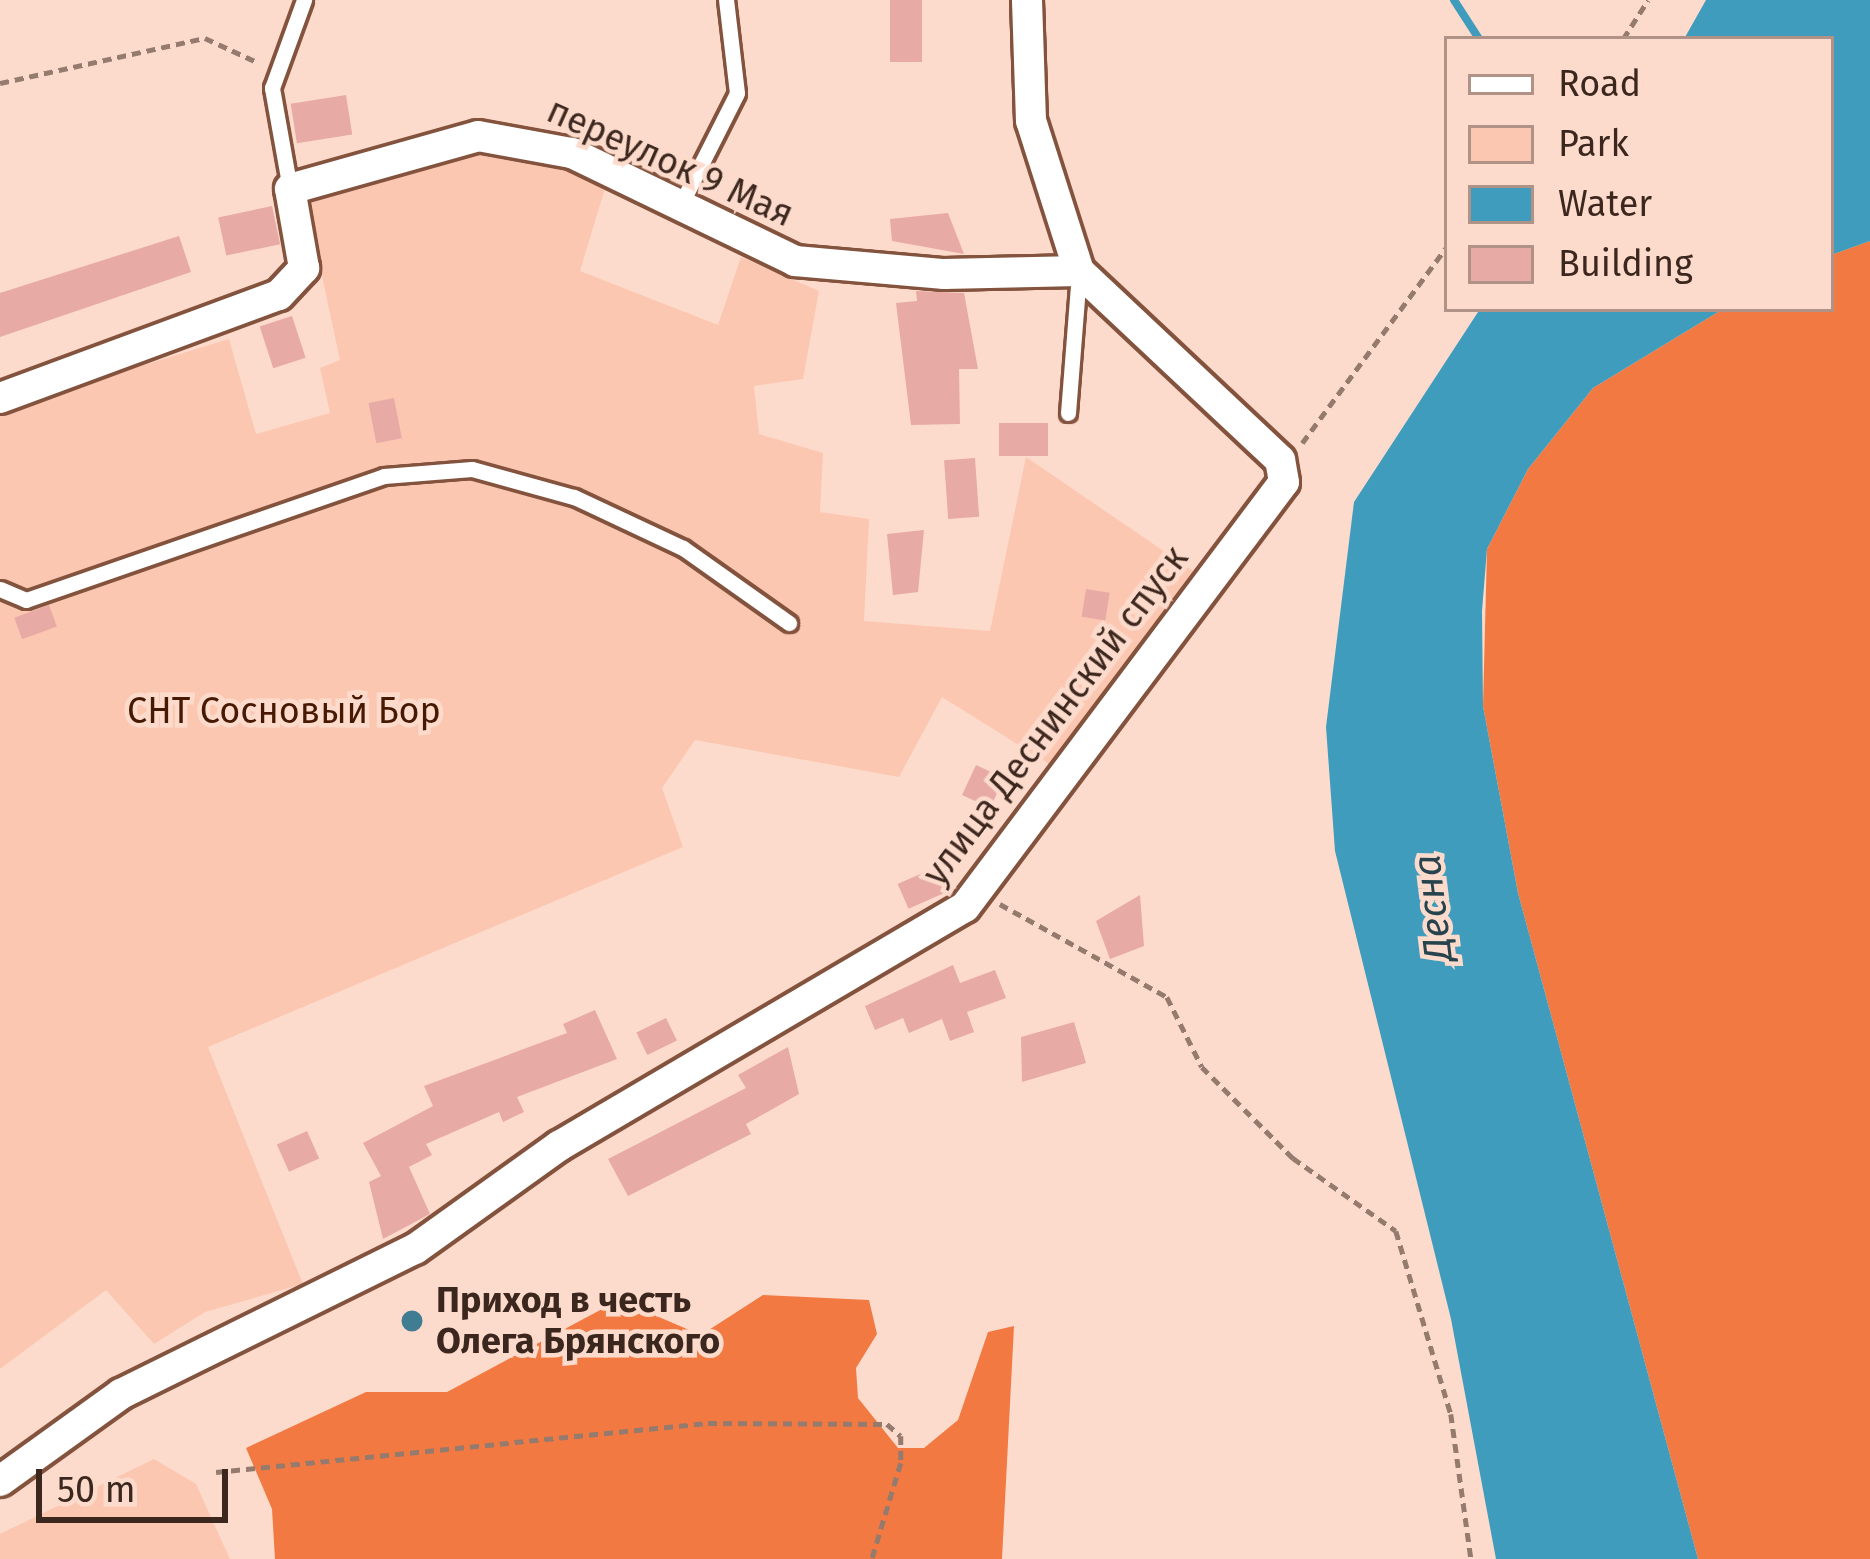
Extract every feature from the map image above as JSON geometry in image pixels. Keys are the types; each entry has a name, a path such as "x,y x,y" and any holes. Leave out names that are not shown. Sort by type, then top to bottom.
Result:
{"street":[{"path":"1027,0 1039,163 1079,271 1280,460"},
{"name":"переулок 9 Мая","path":"290,189 478,136 572,153 836,269 1079,271"},
{"path":"0,398 279,295 304,268 290,189"},
{"name":"улица Деснинский спуск","path":"0,1481 121,1394 415,1250 559,1146 965,907 1284,482 1280,460"}],"lane":[{"path":"290,189 272,88 304,0"},
{"path":"681,204 737,94 727,0"},
{"path":"1068,413 1079,271"},
{"path":"0,590 26,600 384,476 472,469 574,497 683,548 789,622"}],"path":[{"path":"1625,36 1648,0"},
{"path":"0,83 205,38 237,46 272,88"},
{"path":"1280,460 1334,410 1403,294 1444,249"},
{"path":"965,907 1010,904 1167,997 1202,1066 1293,1157 1396,1231 1451,1414 1471,1559"},
{"path":"216,1472 708,1423 887,1424 901,1436 901,1463 872,1559"}],"green space":[{"name":"СНТ Сосновый Бор","path":"476,150 528,154 606,185 580,271 718,325 741,257 819,291 803,379 754,386 759,434 823,453 820,512 869,519 864,621 990,631 1026,457 1196,573 1049,764 942,697 899,777 695,740 662,788 683,847 208,1047 303,1284 205,1312 154,1344 106,1290 0,1369 0,409 229,339 256,434 330,413 320,368 340,360 305,197"},
{"path":"154,1459 196,1484 230,1559 0,1559 0,1534"}],"shaded area":[{"path":"1870,241 1870,1559 1698,1559 1518,893 1483,706 1487,549 1528,469 1593,388 1718,312 1834,312 1834,254"},
{"path":"763,1295 869,1300 877,1334 856,1368 858,1398 898,1448 924,1448 958,1420 988,1332 1014,1326 1002,1559 275,1559 272,1509 246,1448 366,1392 447,1392 619,1300 701,1335"}],"water":[{"path":"1706,0 1870,0 1870,241 1834,254 1834,36 1686,36"},
{"name":"Десна","path":"1478,312 1718,312 1593,388 1528,469 1487,549 1482,611 1483,706 1518,893 1698,1559 1496,1559 1451,1319 1335,851 1326,727 1354,502"}],"building":[{"path":"890,0 922,0 922,62 890,62"},
{"path":"346,95 352,135 297,143 291,104"},
{"path":"272,206 280,244 226,256 218,217"},
{"path":"948,213 964,254 892,241 890,219"},
{"path":"179,236 191,272 0,337 0,293"},
{"path":"916,291 964,293 978,369 959,369 960,424 911,425 896,303 917,301"},
{"path":"292,316 306,358 273,368 260,327"},
{"path":"394,398 402,438 376,443 368,403"},
{"path":"999,423 1048,423 1048,456 999,456"},
{"path":"975,458 979,517 948,519 944,460"},
{"path":"924,530 918,592 893,595 887,534"},
{"path":"1086,589 1110,593 1105,620 1082,617"},
{"path":"49,605 57,627 22,639 14,618"},
{"path":"976,765 1004,778 990,808 962,795"},
{"path":"936,867 947,892 909,909 898,884"},
{"path":"1140,895 1144,946 1110,959 1096,921"},
{"path":"953,965 960,983 995,970 1006,998 967,1012 974,1032 950,1041 942,1019 909,1033 903,1018 875,1030 865,1006"},
{"path":"595,1010 617,1059 517,1097 524,1112 503,1122 499,1112 426,1144 432,1155 409,1167 430,1214 383,1239 369,1182 381,1176 363,1143 433,1106 424,1086 567,1033 563,1024"},
{"path":"666,1018 677,1040 647,1055 636,1032"},
{"path":"1074,1022 1086,1063 1022,1082 1021,1037"},
{"path":"788,1047 799,1094 746,1124 751,1134 628,1196 608,1159 746,1088 738,1075"},
{"path":"307,1131 319,1158 289,1172 277,1144"}],"waterway":[{"path":"1454,0 1477,36"}],"place":[{"name":"Приход в честь Олега Брянского","path":"412,1321"}]}
